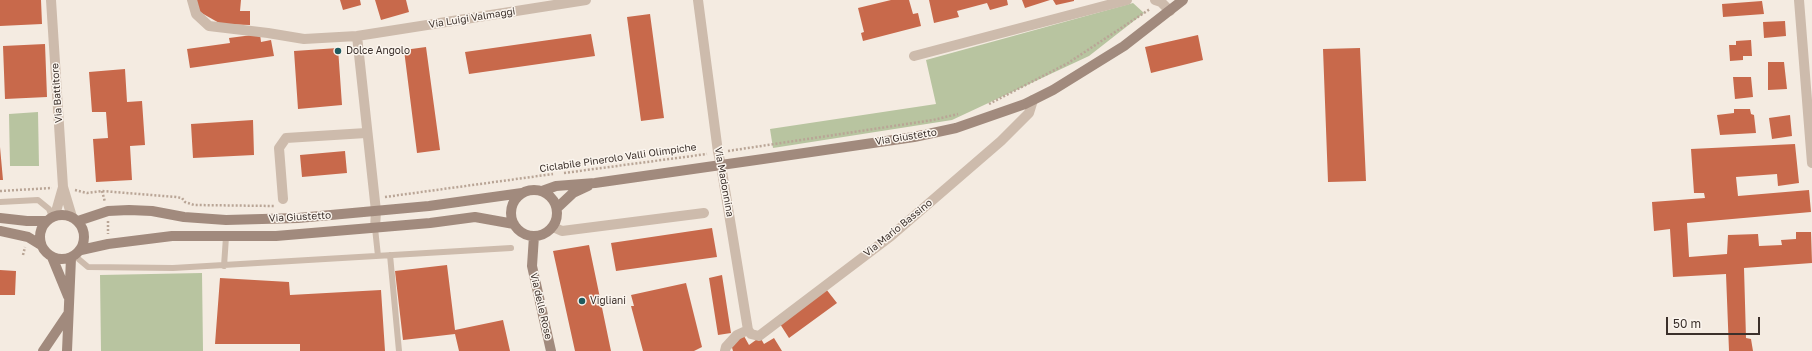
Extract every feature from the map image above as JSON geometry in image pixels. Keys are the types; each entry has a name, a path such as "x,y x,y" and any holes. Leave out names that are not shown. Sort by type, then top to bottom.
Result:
{"main road":[{"name":"Via Giustetto","path":"542,191 556,186 595,183 721,165 914,137 956,128 1033,100 1053,90 1124,46 1183,0"},
{"name":"Via Giustetto","path":"557,208 573,193 595,183"},
{"path":"528,190 542,191 554,200 557,208 557,214 552,227 547,232 534,236 526,235 519,231 514,224 511,210 517,198 522,193 528,190"},
{"name":"Via Giustetto","path":"75,219 108,211 141,210 184,217 226,220 298,218 429,206 522,193"},
{"path":"0,218 27,221 64,215 75,219 82,226 85,238 76,254 69,298 67,351"},
{"name":"Via Giustetto","path":"76,254 108,244 172,236 276,236 375,228 476,217 514,224"},
{"path":"41,245 40,232 51,218"},
{"path":"226,220 226,237"},
{"path":"0,231 28,237 41,245 47,254 52,257 59,259 76,254"},
{"name":"Via delle Rose","path":"534,236 532,266 551,351"},
{"path":"52,257 69,298"},
{"path":"43,351 68,314"}],"street":[{"name":"Via Battitore","path":"51,0 63,187 75,219"},
{"name":"Via Luigi Valmaggi","path":"192,0 196,14 209,26 304,39 357,36 586,0"},
{"name":"Via Madonnina","path":"698,0 718,152 748,330"},
{"path":"914,56 1126,0"},
{"path":"1155,0 1161,2 1170,11"},
{"path":"1799,0 1812,163"},
{"path":"357,36 366,133 376,211 375,228"},
{"name":"Via Mario Bassino","path":"748,330 751,334 759,336 891,236 1001,141 1029,113 1033,100"},
{"path":"280,202 279,148 286,138 366,133"},
{"name":"Via Battitore","path":"51,218 63,187"},
{"path":"552,227 562,231 704,213"},
{"path":"725,351 726,347 737,335 748,330"}],"lane":[{"path":"0,202 38,200 49,209 51,218"},
{"path":"375,228 378,256"},
{"path":"224,266 226,237"},
{"path":"76,254 88,267 173,268 511,248"},
{"path":"390,255 399,351"}],"path":[{"path":"988,104 1068,63 1136,19"},
{"name":"Ciclabile Pinerolo Valli Olimpiche","path":"562,173 718,152 933,120 960,114"},
{"name":"Ciclabile Pinerolo Valli Olimpiche","path":"374,198 554,174"},
{"path":"0,191 38,189"},
{"path":"108,244 108,211 102,191 176,197 182,198 185,202 194,205 280,202"}],"green space":[{"path":"1133,3 1144,13 1089,56 952,120 773,148 770,129 936,104 926,60"},
{"path":"38,112 39,166 10,166 9,114"},
{"path":"202,273 203,351 101,351 100,275"}],"building":[{"path":"0,0 41,0 42,24 0,26"},
{"path":"195,0 241,0 240,11 250,11 250,25 221,24 198,11"},
{"path":"340,0 360,0 361,5 343,10"},
{"path":"375,0 406,0 409,12 381,20"},
{"path":"891,0 909,0 913,14 918,13 921,26 863,41 861,33 864,32 858,8"},
{"path":"929,0 1007,0 1008,5 990,10 987,3 957,11 959,17 934,23"},
{"path":"1022,0 1050,0 1025,8"},
{"path":"1053,0 1074,0 1074,1 1056,5"},
{"path":"1762,1 1764,14 1723,17 1722,4"},
{"path":"650,14 664,118 641,121 627,17"},
{"path":"1785,21 1786,36 1764,38 1763,22"},
{"path":"260,34 261,42 271,40 274,56 190,68 187,49 230,43 229,38"},
{"path":"591,34 595,56 469,74 465,52"},
{"path":"1198,35 1203,60 1151,73 1145,47"},
{"path":"1751,40 1752,56 1743,56 1743,60 1730,61 1729,45 1736,45 1736,41"},
{"path":"45,44 47,97 5,99 3,46"},
{"path":"426,47 440,150 417,153 404,50"},
{"path":"338,48 342,105 298,109 294,51"},
{"path":"1360,48 1366,181 1328,182 1323,49"},
{"path":"1768,62 1784,62 1787,89 1768,90"},
{"path":"125,69 127,102 142,101 145,145 130,146 132,180 96,182 93,139 108,138 106,112 92,112 89,72"},
{"path":"1733,77 1751,77 1753,97 1735,99"},
{"path":"1734,109 1750,109 1751,114 1754,115 1756,133 1720,135 1717,115 1734,113"},
{"path":"1790,115 1792,136 1772,139 1769,118"},
{"path":"253,120 254,155 193,158 191,124"},
{"path":"1795,144 1799,183 1778,186 1777,174 1736,177 1738,196 1809,190 1811,212 1687,223 1689,257 1727,254 1728,235 1758,234 1759,246 1782,245 1781,240 1796,239 1796,232 1811,232 1812,263 1744,268 1746,338 1751,339 1753,351 1729,351 1726,274 1673,277 1670,229 1654,231 1652,202 1705,198 1704,193 1694,193 1691,149"},
{"path":"0,147 3,180 0,180"},
{"path":"345,151 347,173 302,177 300,155"},
{"path":"712,228 717,257 616,271 611,243"},
{"name":"Vigliani","path":"589,245 611,351 575,351 553,251"},
{"path":"447,265 455,330 503,320 510,351 459,351 455,334 403,340 395,271"},
{"path":"0,270 16,271 15,295 0,295"},
{"path":"722,275 731,333 718,335 709,278"},
{"path":"220,278 289,282 290,295 381,290 385,351 300,351 300,344 215,344"},
{"path":"686,283 702,347 694,351 643,351 631,306 634,306 631,295"},
{"path":"826,289 837,303 789,338 780,324"},
{"path":"744,336 749,345 760,337 764,344 774,338 782,351 733,351 731,344"}],"place":[{"name":"Dolce Angolo","path":"338,51"},
{"name":"Vigliani","path":"582,301"}]}
